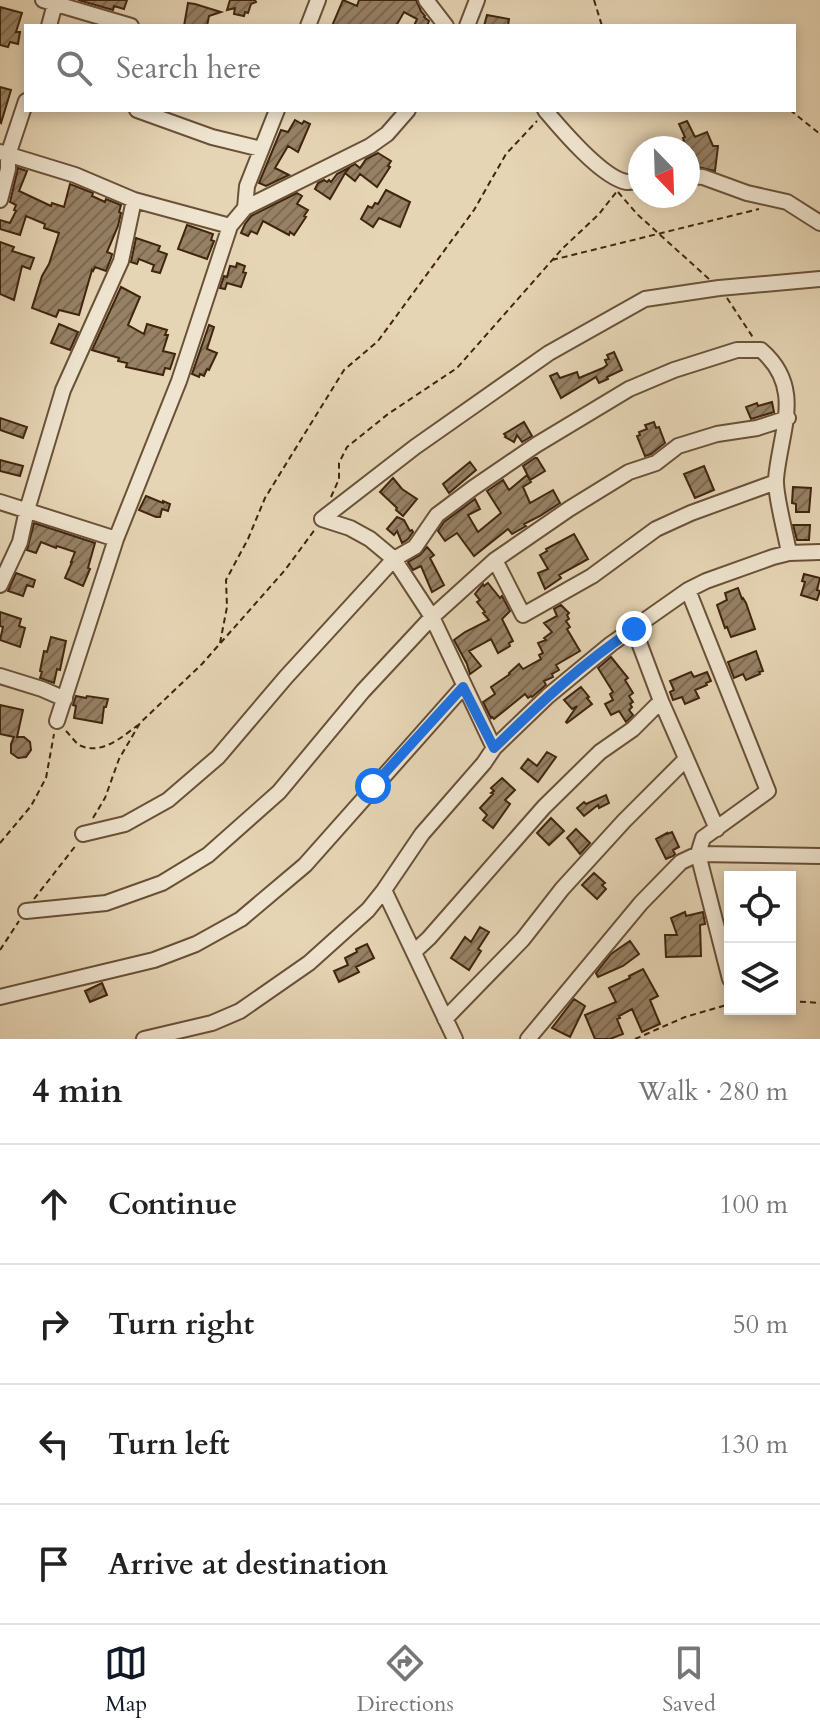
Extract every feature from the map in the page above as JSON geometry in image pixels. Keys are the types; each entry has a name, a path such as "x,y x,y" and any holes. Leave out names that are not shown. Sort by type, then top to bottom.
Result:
{"street":[{"path":"309,24 316,0"},
{"path":"426,0 444,24"},
{"path":"468,24 477,0"},
{"path":"49,24 51,1 125,24"},
{"path":"0,200 8,169 4,154 24,106"},
{"path":"143,112 212,137 261,149"},
{"path":"245,208 247,186 276,112"},
{"path":"57,721 116,539 179,381 230,226 245,208 370,146 387,134 406,112"},
{"path":"547,112 592,160 627,184"},
{"path":"4,154 75,175 134,200 230,226"},
{"path":"700,177 747,193 787,202 820,223"},
{"path":"0,585 20,542 63,390 121,261 134,200"},
{"path":"322,519 415,447 549,353 645,299 719,288 820,279"},
{"path":"83,834 125,824 168,800 218,757 394,559 415,547 437,515 536,445 629,389 674,370 737,350 761,350 774,361 782,374 788,418 776,482 789,553"},
{"path":"26,911 106,903 162,883 208,855 279,792 363,691 432,617 495,560 569,509 629,472 656,463 678,446 788,418"},
{"path":"495,560 523,615 592,576 656,529 776,482"},
{"path":"0,502 116,539"},
{"path":"322,519 350,528 370,539 394,559 432,617 494,748"},
{"path":"144,1039 212,1023 240,1011 309,963 368,910 422,834 494,748 548,696 611,644 688,590 706,581 789,553 820,552"},
{"path":"688,590 768,791 703,838 698,854 724,956"},
{"path":"634,629 661,701 717,829"},
{"path":"0,676 65,699"},
{"path":"0,997 154,960 196,944 241,919 305,865 463,687"},
{"path":"414,952 544,807 600,752 633,729 661,701"},
{"path":"445,1019 523,939 562,889 624,821 686,759"},
{"path":"528,1039 641,903 681,862 698,854 820,856"},
{"path":"384,890 455,1039"}],"path":[{"path":"594,0 601,24"},
{"path":"219,644 227,607 226,580 265,498 344,370 378,341 474,210 506,154 545,112"},
{"path":"792,112 820,134"},
{"path":"57,721 79,745 99,749 120,739 140,723 202,664 285,570 322,519 339,479 339,463 347,447 388,414 457,368 552,260 627,184 637,214 719,288 761,350"},
{"path":"552,260 759,208"},
{"path":"0,843 31,806 46,778 57,721"},
{"path":"0,950 75,848 105,798 119,759 140,723"},
{"path":"796,1001 820,1003"},
{"path":"635,1039 685,1017 724,1006"}],"building":[{"path":"78,0 127,0 124,9 114,6 113,10"},
{"path":"230,0 256,2 251,4 244,16 234,14 235,8 227,10"},
{"path":"343,0 357,6 359,0 416,0 429,21 428,24 415,24 417,19 404,12 397,24 333,24"},
{"path":"188,3 221,12 209,16 207,24 184,24"},
{"path":"0,7 22,13 16,32 20,32 18,44 10,42 8,47 0,45"},
{"path":"487,15 509,19 508,24 485,24"},
{"path":"0,87 11,90 1,123 0,122"},
{"path":"295,120 310,124 298,152 288,146 275,168 289,175 266,186 259,183 281,130 288,132"},
{"path":"687,121 694,136 685,136 679,124"},
{"path":"707,132 713,146 718,146 715,171 700,167 700,136 697,136"},
{"path":"378,153 391,161 377,187 360,174 355,181 345,173 355,164 360,168 366,159"},
{"path":"18,168 27,171 19,191 51,206 52,203 64,207 70,184 93,193 92,196 105,202 106,199 121,205 118,226 107,252 112,254 111,258 106,271 95,267 92,270 79,315 59,310 56,317 32,308 59,233 44,228 45,224 26,216 20,235 0,229 0,220 10,223 16,211 16,205 10,202"},
{"path":"348,168 330,199 315,189 318,183 324,180 331,182"},
{"path":"386,190 410,202 400,227 379,218 373,227 361,219 368,206 372,208 375,203 378,204"},
{"path":"297,193 302,196 297,204 308,210 294,235 263,221 257,234 251,231 248,236 241,233 251,216"},
{"path":"187,225 213,234 211,240 214,241 207,259 178,249"},
{"path":"136,238 160,246 158,251 167,254 160,273 152,271 154,265 139,259 137,264 131,262"},
{"path":"0,242 14,247 12,251 34,258 30,269 22,266 14,300 0,294"},
{"path":"237,263 245,266 241,287 227,283 225,289 220,288 230,266 236,267"},
{"path":"121,287 140,297 128,325 144,334 147,324 167,330 163,351 175,354 170,369 165,368 163,375 126,367 127,363 118,361 119,358 92,350"},
{"path":"59,324 78,332 70,350 51,343"},
{"path":"209,325 214,327 207,349 217,353 209,370 199,377 192,374"},
{"path":"614,352 622,370 599,383 596,377 561,398 550,376 557,373 560,378 577,372 579,378 603,368 607,365 605,360 609,359 607,355"},
{"path":"772,402 774,412 751,419 746,407"},
{"path":"0,418 27,427 23,438 0,430"},
{"path":"524,422 532,436 522,442 517,435 514,442 505,437 504,434"},
{"path":"654,422 665,443 645,456 637,436 647,429 645,425"},
{"path":"535,458 545,471 530,480 523,466"},
{"path":"0,460 23,466 20,476 0,471"},
{"path":"470,462 476,470 449,493 443,484"},
{"path":"704,466 714,490 695,498 684,474"},
{"path":"527,475 531,482 523,487 530,503 553,490 560,503 512,534 508,529 474,556 457,533 445,541 438,531 444,522 475,499 480,509 468,515 478,532 501,513 487,491 503,480 509,490"},
{"path":"393,478 417,499 403,516 380,492"},
{"path":"793,487 811,488 809,512 796,512 796,504 792,503"},
{"path":"146,496 170,504 168,511 162,509 160,517 156,517 139,510"},
{"path":"397,517 404,520 413,532 402,543 397,531 394,535 387,529"},
{"path":"34,523 95,543 83,586 65,578 75,552 41,542 36,553 27,550"},
{"path":"793,525 810,525 809,540 797,540"},
{"path":"574,534 588,559 559,575 561,578 545,589 538,573 548,569 540,555"},
{"path":"427,547 434,555 430,558 444,585 432,592 421,566 413,570 408,562"},
{"path":"16,573 35,580 33,587 27,585 23,596 8,591"},
{"path":"804,574 820,578 817,600 801,595"},
{"path":"488,583 500,598 502,596 510,611 502,619 513,641 498,653 491,639 469,651 481,666 470,674 454,640 489,620 475,594 483,584"},
{"path":"738,588 755,629 731,637 717,605 727,600 725,593"},
{"path":"561,605 569,613 566,621 570,627 567,629 580,651 556,665 559,670 544,681 546,685 532,697 528,698 525,694 494,719 491,718 483,702 495,694 491,687 519,664 523,669 541,659 539,655 543,653 538,643 546,640 544,638 552,632 544,623 557,616 554,609"},
{"path":"0,612 21,619 19,626 25,628 20,647 0,640 3,627 0,626"},
{"path":"51,637 66,641 54,683 40,678 44,651 47,652"},
{"path":"756,651 763,671 746,680 743,674 734,678 728,662"},
{"path":"611,657 628,678 625,680 633,693 629,696 633,702 629,710 633,715 626,722 619,711 611,715 605,704 613,700 610,694 613,692 598,668"},
{"path":"691,672 694,677 707,672 711,681 695,690 699,698 685,704 682,697 673,700 670,692 674,690 670,681"},
{"path":"581,687 592,704 567,723 577,706 572,709 564,700"},
{"path":"76,696 108,699 102,723 74,718"},
{"path":"0,705 23,710 17,737 24,737 30,742 31,750 26,757 18,758 11,753 14,737 0,734"},
{"path":"547,752 556,757 538,782 521,768 528,759 537,766"},
{"path":"502,778 515,790 505,800 510,804 493,828 483,820 487,815 480,808 493,794 491,788"},
{"path":"606,795 609,803 599,808 598,805 584,816 577,808 584,802 586,804"},
{"path":"551,818 564,831 549,845 537,833"},
{"path":"576,829 590,843 580,854 567,838"},
{"path":"672,832 679,847 673,850 673,856 666,859 656,839"},
{"path":"594,873 605,883 602,885 606,889 597,899 582,885"},
{"path":"685,912 686,916 703,912 705,924 700,925 701,956 666,957 665,935 677,935 671,918"},
{"path":"480,927 489,932 469,970 451,958 465,937 471,942"},
{"path":"630,941 639,954 623,966 598,977 596,973 611,954"},
{"path":"367,944 374,958 356,967 359,972 339,982 334,971 348,965 345,958"},
{"path":"643,969 658,996 650,1000 660,1024 642,1032 632,1009 617,1019 623,1034 610,1039 595,1039 585,1015 616,1002 609,988"},
{"path":"102,983 107,995 90,1002 85,991"},
{"path":"574,999 585,1006 570,1037 552,1028"}],"route":[{"path":"373,786 463,687 494,748 579,669 634,629"}]}
